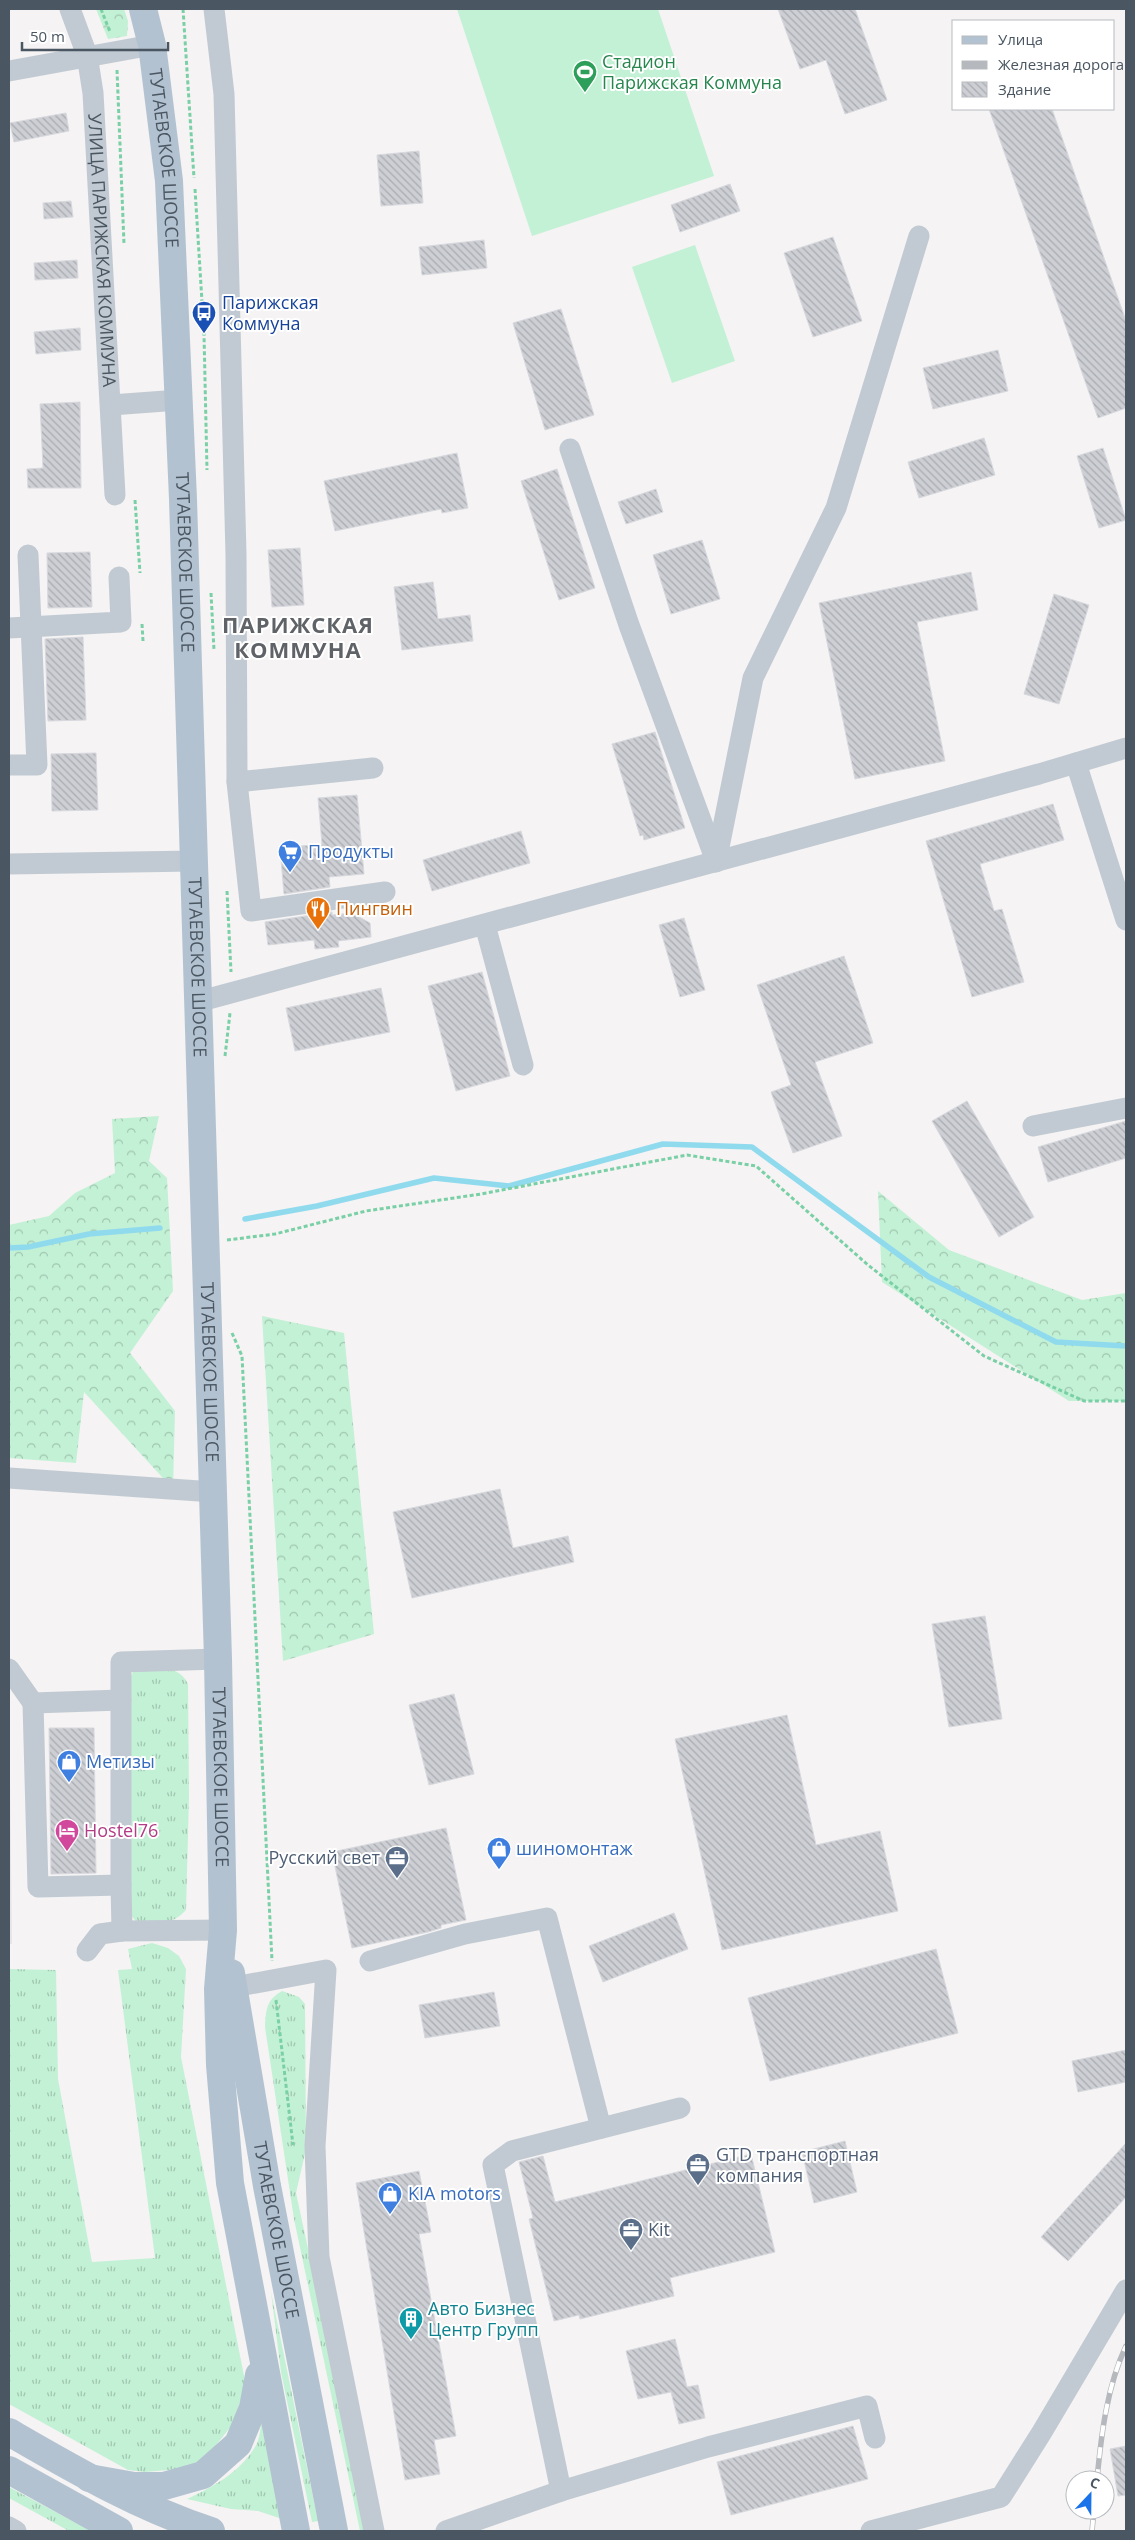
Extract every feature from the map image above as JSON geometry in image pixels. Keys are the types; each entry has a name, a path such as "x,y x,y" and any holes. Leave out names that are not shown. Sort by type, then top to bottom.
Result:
{"main road":[{"name":"ТУТАЕВСКОЕ ШОССЕ","path":"143,9 152,45 170,181 179,400 204,1244 214,1492 223,1930 226,1988 220,2065 230,2183 261,2358 296,2531"},
{"name":"ТУТАЕВСКОЕ ШОССЕ","path":"226,1988 334,2531"},
{"path":"89,2478 134,2486 164,2486 203,2476 238,2444 253,2408 261,2358"},
{"path":"9,2432 89,2478 167,2517 211,2531"},
{"path":"9,2470 119,2531"}],"street":[{"name":"УЛИЦА ПАРИЖСКАЯ КОММУНА","path":"70,9 87,55 93,92 115,495"},
{"path":"214,9 224,94 236,554 237,782 251,911 385,892"},
{"path":"9,71 87,55 152,45"},
{"path":"716,862 753,678 836,508 919,236"},
{"path":"111,405 179,400"},
{"path":"570,449 629,625 716,862"},
{"path":"9,765 37,765 28,555"},
{"path":"9,628 121,622 119,578"},
{"path":"197,1002 1039,774 1126,748"},
{"path":"1076,763 1126,920"},
{"path":"237,782 373,768"},
{"path":"9,864 194,861"},
{"path":"485,925 523,1065"},
{"path":"1033,1126 1126,1108"},
{"path":"9,1478 214,1492"},
{"path":"122,1931 121,1662 218,1659"},
{"path":"9,1669 33,1703 38,1887 121,1885"},
{"path":"33,1703 121,1700"},
{"path":"370,1961 465,1934 547,1918 601,2128"},
{"path":"86,1951 100,1934 122,1931 223,1930"},
{"path":"226,1988 326,1970 315,2146 319,2257 374,2531"},
{"path":"561,2491 493,2165 512,2151 680,2108"},
{"path":"871,2531 1001,2497 1126,2290"},
{"path":"446,2531 561,2491 708,2447 867,2406 875,2438"},
{"path":"9,2527 16,2531"}],"path":[{"path":"101,9 116,50"},
{"path":"183,9 204,334 208,430 207,479"},
{"path":"211,588 214,657"},
{"path":"224,1061 232,992 226,884"},
{"path":"204,1244 275,1234 366,1211 481,1194 687,1155 756,1166 868,1265 984,1356 1084,1401 1126,1402"},
{"path":"231,1331 242,1356 273,1980 294,2152"}],"shaded area":[{"path":"9,1695 12,1944 9,1944"}],"green space":[{"path":"96,9 124,9 128,21 127,36 108,39"},
{"name":"Стадион Парижская Коммуна","path":"457,9 658,9 714,176 532,236"},
{"path":"695,245 735,361 672,383 632,267"},
{"path":"159,1116 149,1161 167,1178 173,1291 130,1353 175,1411 173,1489 84,1392 76,1463 9,1458 9,1225 49,1216 75,1193 115,1173 112,1119"},
{"path":"878,1191 949,1250 1082,1300 1126,1293 1126,1401 1069,1401 882,1282"},
{"path":"262,1316 344,1333 374,1634 283,1661"},
{"path":"135,1668 172,1670 184,1677 188,1684 189,1797 186,1910 175,1919 163,1923 137,1923 131,1915 130,1678"},
{"path":"152,1943 168,1948 179,1956 186,1969 181,2057 246,2386 232,2425 209,2454 190,2468 145,2472 128,2470 9,2404 9,1969 56,1970 58,2079 92,2262 155,2258 118,1970 132,1969 128,1949"},
{"path":"282,1991 299,1997 305,2004 306,2149 296,2193 369,2531 360,2531 294,2219 265,2027 268,2006 273,1998"},
{"path":"271,2292 318,2521 312,2522 281,2372"},
{"path":"262,2421 282,2519 258,2511 231,2509 187,2499 216,2484 242,2464 257,2444"},
{"path":"9,2487 91,2531 69,2531 9,2498"}],"building":[{"path":"778,9 855,9 887,100 845,114 826,60 800,69"},
{"path":"989,110 1052,110 1126,321 1126,408 1098,418"},
{"path":"66,113 69,131 14,142 10,123"},
{"path":"419,151 423,203 381,206 377,155"},
{"path":"730,184 740,211 680,232 671,205"},
{"path":"71,201 73,217 44,219 43,203"},
{"path":"833,237 862,321 813,337 784,253"},
{"path":"484,240 487,268 422,275 419,247"},
{"path":"77,260 78,278 35,280 34,263"},
{"path":"561,309 594,415 545,430 513,323"},
{"path":"80,328 81,350 36,354 34,332"},
{"path":"998,350 1008,391 933,409 923,368"},
{"path":"80,402 81,488 28,488 27,469 43,468 40,404"},
{"path":"984,438 995,475 919,498 908,462"},
{"path":"1103,448 1126,520 1099,528 1077,456"},
{"path":"457,453 468,508 442,513 441,509 335,531 324,481"},
{"path":"557,469 595,588 559,600 521,481"},
{"path":"656,489 663,512 626,524 618,502"},
{"path":"702,540 720,599 671,614 653,555"},
{"path":"300,548 304,605 272,607 268,550"},
{"path":"90,552 92,607 48,608 47,553"},
{"path":"971,572 978,610 917,622 945,761 855,779 819,603"},
{"path":"433,582 438,619 470,615 473,641 402,650 394,587"},
{"path":"1054,594 1089,605 1059,704 1024,694"},
{"path":"83,637 86,720 48,721 45,639"},
{"path":"655,732 685,828 644,840 643,835 640,836 612,744"},
{"path":"96,753 98,810 52,811 51,754"},
{"path":"357,795 364,874 329,877 330,887 284,894 280,848 322,844 318,798"},
{"path":"1053,804 1064,840 980,864 994,911 1002,909 1024,982 972,997 926,841"},
{"path":"521,831 530,863 432,891 423,860"},
{"name":"Пингвин","path":"332,912 332,915 352,913 370,923 371,937 338,941 339,947 315,949 314,940 268,945 265,922"},
{"path":"684,918 705,990 680,997 659,925"},
{"path":"844,956 873,1043 815,1062 842,1136 793,1153 771,1092 791,1085 757,985"},
{"path":"482,972 510,1076 456,1091 428,986"},
{"path":"381,988 390,1032 295,1051 286,1008"},
{"path":"967,1101 1034,1217 999,1237 932,1121"},
{"path":"1126,1121 1126,1158 1048,1182 1038,1147"},
{"path":"500,1489 513,1548 568,1536 574,1562 412,1598 393,1512"},
{"path":"985,1616 1002,1719 949,1727 932,1624"},
{"path":"454,1694 474,1774 429,1785 409,1705"},
{"path":"787,1715 816,1845 880,1831 898,1911 722,1950 675,1739"},
{"path":"49,1728 94,1728 96,1873 51,1874"},
{"name":"Русский свет","path":"446,1828 466,1920 441,1925 441,1928 428,1932 352,1948 332,1852"},
{"path":"674,1913 688,1949 603,1982 589,1946"},
{"path":"936,1949 958,2033 770,2081 748,1998"},
{"path":"494,1992 500,2026 425,2038 419,2005"},
{"path":"1126,2050 1126,2082 1078,2092 1072,2061"},
{"path":"845,2141 857,2192 814,2203 802,2152"},
{"path":"1126,2143 1126,2197 1068,2261 1041,2237"},
{"path":"751,2154 775,2252 670,2278 674,2296 580,2319 579,2315 554,2321 529,2219 533,2218 519,2162 543,2156 555,2202"},
{"name":"Авто Бизнес Центр Групп","path":"419,2171 431,2232 419,2234 456,2436 434,2440 440,2474 405,2480 356,2183"},
{"path":"675,2339 687,2387 698,2385 705,2418 679,2424 671,2392 638,2399 626,2351"},
{"path":"853,2426 868,2479 731,2515 717,2462"},
{"path":"1126,2446 1126,2495 1118,2496 1110,2449"}],"waterway":[{"path":"245,1219 317,1206 434,1178 509,1186 663,1144 752,1147 929,1277 1056,1342 1126,1346"},
{"path":"9,1248 28,1247 89,1234 160,1228"}],"railway":[{"path":"1098,2470 1103,2429 1110,2394 1119,2361 1126,2346"},
{"path":"1092,2531 1093,2520"}],"place":[{"name":"Стадион Парижская Коммуна","path":"585,93"},
{"name":"Парижская Коммуна","path":"204,334"},
{"name":"Продукты","path":"290,873"},
{"name":"Пингвин","path":"318,930"},
{"name":"Метизы","path":"69,1783"},
{"name":"Hostel76","path":"67,1852"},
{"name":"шиномонтаж","path":"499,1870"},
{"name":"Русский свет","path":"397,1879"},
{"name":"GTD транспортная компания","path":"698,2186"},
{"name":"KIA motors","path":"390,2215"},
{"name":"Kit","path":"631,2251"},
{"name":"Авто Бизнес Центр Групп","path":"411,2340"}],"district":[{"name":"ПАРИЖСКАЯ КОММУНА","path":"298,638"}]}
